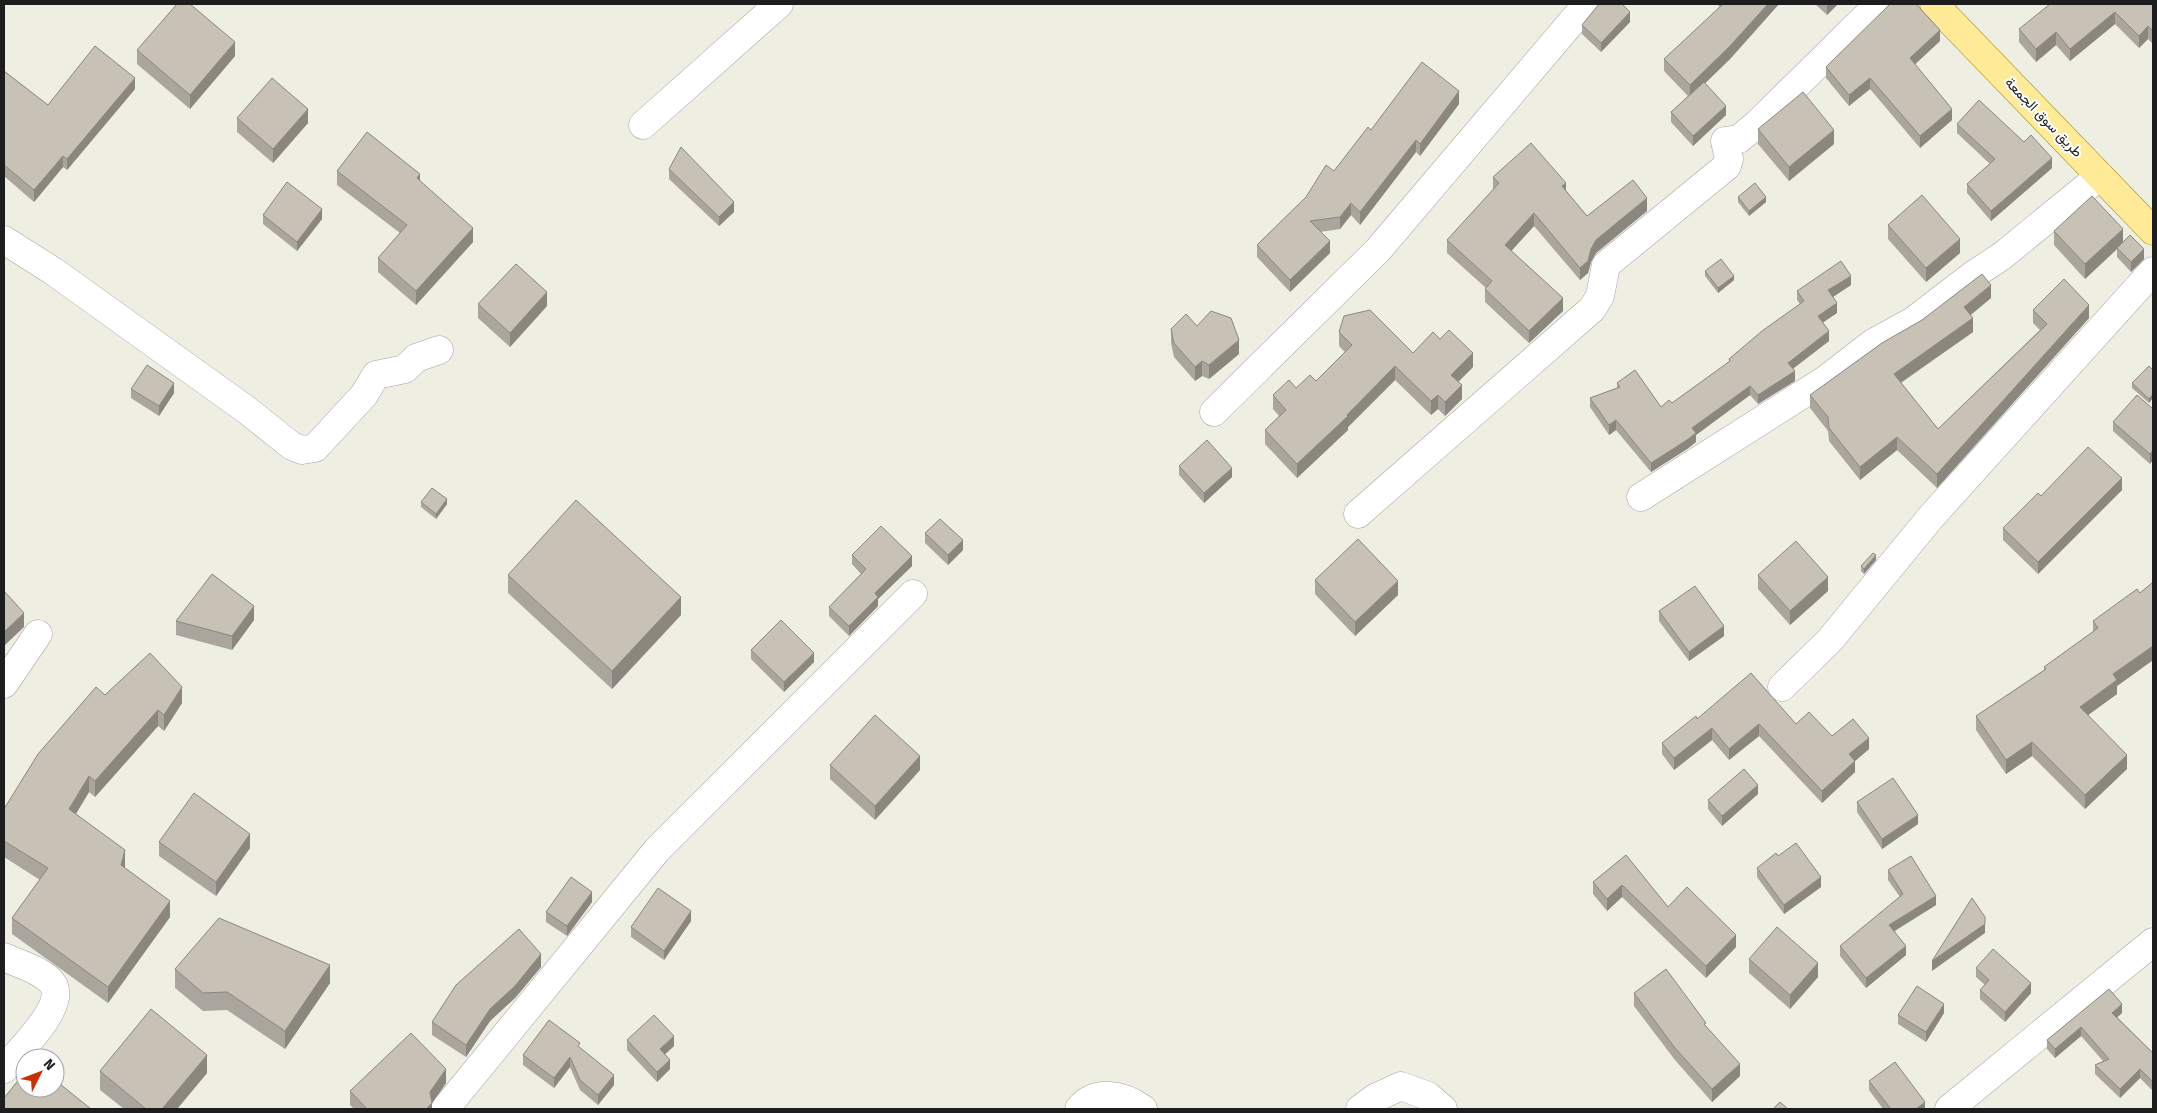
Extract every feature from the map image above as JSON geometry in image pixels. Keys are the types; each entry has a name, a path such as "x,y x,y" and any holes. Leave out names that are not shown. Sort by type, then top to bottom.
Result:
{"main road":[{"name":"طريق سوق الجمعة","path":"1942,7 2153,231"}],"street":[{"path":"643,125 779,4"},
{"path":"1214,412 1378,250 1588,4"},
{"path":"1358,514 1592,309 1600,296 1606,265 1726,166 1729,159 1725,141 1739,138 1757,124 1879,4"},
{"path":"1641,497 1825,380 1873,343 1913,321 2002,256 2100,176"},
{"path":"4,240 69,282 244,408 292,446 302,450 315,448 364,395 376,375 405,369 416,358 439,350"},
{"path":"1782,687 1830,640 1931,516 2153,271"},
{"path":"445,1109 657,850 913,594"},
{"path":"4,684 38,634"},
{"path":"1950,1109 2153,942"},
{"path":"4,957 39,973 53,985 57,999 50,1014 4,1070"},
{"path":"1360,1109 1376,1098 1401,1086 1428,1096 1443,1109"},
{"path":"1079,1109 1086,1101 1107,1094 1132,1101 1143,1109"}],"building":[{"path":"177,4 190,4 235,42 190,95 137,50"},
{"path":"1599,4 1622,4 1630,12 1601,43 1582,25"},
{"path":"1723,4 1768,4 1730,46 1690,85 1664,59"},
{"path":"1890,4 1916,4 1940,30 1910,58 1952,109 1920,136 1870,78 1849,95 1826,67"},
{"path":"2050,4 2153,4 2153,31 2148,26 2139,36 2115,12 2070,49 2056,32 2036,49 2019,29"},
{"path":"95,46 135,78 67,159 63,156 34,190 4,165 4,71 48,105"},
{"path":"1422,62 1459,91 1420,144 1416,140 1360,212 1351,203 1340,217 1310,221 1330,241 1290,280 1257,245 1306,197 1326,165 1334,171 1368,127 1371,130"},
{"path":"272,78 308,109 273,149 237,118"},
{"path":"1704,82 1726,106 1693,136 1671,112"},
{"path":"1803,92 1834,130 1789,167 1758,129"},
{"path":"1979,100 2024,142 2031,135 2052,158 1991,211 1967,184 1995,159 1957,124"},
{"path":"367,132 420,174 417,178 473,228 416,291 378,258 407,225 337,171"},
{"path":"1531,143 1566,183 1562,186 1587,216 1633,180 1647,198 1596,240 1588,261 1580,268 1534,213 1505,245 1563,298 1529,331 1485,289 1492,281 1447,240 1499,183 1493,177"},
{"path":"681,147 734,202 719,217 669,169"},
{"path":"287,182 322,209 297,242 263,215"},
{"path":"1755,183 1766,197 1749,211 1738,197"},
{"path":"1922,195 1960,239 1926,268 1888,225"},
{"path":"2092,196 2123,229 2085,264 2054,231"},
{"path":"2130,235 2144,249 2131,262 2117,248"},
{"path":"1721,259 1734,276 1718,288 1705,271"},
{"path":"1841,261 1851,276 1828,290 1837,303 1818,316 1829,331 1788,363 1795,371 1758,395 1750,386 1692,428 1696,433 1687,440 1651,463 1616,420 1609,425 1590,398 1620,387 1617,383 1635,370 1661,407 1669,400 1672,403 1730,361 1729,359 1762,331 1804,301 1797,291"},
{"path":"516,264 547,292 510,333 478,304"},
{"path":"1982,274 1991,285 1964,307 1973,318 1894,374 1938,429 2047,324 2033,310 2064,279 2089,305 1937,474 1897,437 1860,467 1829,428 1828,417 1810,395 1882,343 1922,320"},
{"path":"1370,310 1413,353 1433,332 1440,339 1449,330 1473,353 1451,375 1462,385 1445,402 1438,395 1431,401 1395,366 1348,416 1297,464 1265,430 1286,410 1273,395 1289,380 1296,388 1310,375 1316,381 1352,345 1339,332 1344,316"},
{"path":"1211,311 1231,318 1239,340 1209,365 1202,361 1195,367 1174,343 1171,329 1186,314 1197,326"},
{"path":"147,365 174,383 159,406 131,389"},
{"path":"2149,366 2153,370 2153,394 2149,399 2132,383"},
{"path":"2137,395 2153,409 2153,450 2150,454 2113,422"},
{"path":"1207,440 1232,468 1204,493 1179,466"},
{"path":"2088,447 2122,478 2038,562 2003,528 2038,493 2041,496"},
{"path":"432,488 447,499 436,514 421,502"},
{"path":"576,500 681,597 612,671 508,575"},
{"path":"940,519 963,540 948,555 925,533"},
{"path":"881,526 912,556 875,593 878,597 849,626 829,607 866,569 852,555"},
{"path":"1358,539 1398,581 1355,622 1315,580"},
{"path":"1796,541 1828,577 1790,611 1758,575"},
{"path":"1873,553 1876,555 1864,569 1861,566"},
{"path":"212,574 254,606 232,636 176,621"},
{"path":"2153,582 2153,646 2113,674 2117,680 2080,707 2127,755 2085,795 2032,742 2006,760 1976,716 2046,669 2044,667 2098,628 2093,621 2137,589 2140,593"},
{"path":"1695,586 1724,626 1689,652 1659,611"},
{"path":"4,591 24,613 4,632"},
{"path":"781,620 814,653 784,682 751,650"},
{"path":"150,653 182,687 164,715 158,710 95,781 89,776 69,809 125,850 121,865 170,901 108,987 12,918 48,868 4,841 4,809 38,754 96,687 105,695"},
{"path":"1751,673 1796,724 1809,712 1832,736 1853,719 1869,738 1849,754 1855,761 1822,791 1759,724 1729,749 1712,728 1674,758 1662,743 1696,716 1697,719"},
{"path":"875,715 920,756 875,806 830,765"},
{"path":"1744,769 1758,785 1722,816 1708,800"},
{"path":"1893,778 1918,815 1882,839 1857,802"},
{"path":"194,793 250,834 216,882 159,842"},
{"path":"1796,843 1821,877 1784,905 1757,868 1776,853 1778,856"},
{"path":"1626,855 1668,907 1687,887 1736,935 1706,966 1622,885 1607,899 1593,882"},
{"path":"1911,856 1936,896 1889,925 1906,946 1866,978 1840,946 1903,894 1888,870"},
{"path":"571,877 592,892 567,926 546,912"},
{"path":"658,888 691,911 664,951 631,927"},
{"path":"1972,898 1985,917 1985,924 1932,961"},
{"path":"219,918 330,965 285,1031 227,992 203,993 175,969"},
{"path":"1777,927 1818,963 1790,995 1749,959"},
{"path":"519,929 541,954 515,986 490,1009 466,1045 432,1022 456,985"},
{"path":"1993,949 2031,983 2005,1012 1980,990 1989,980 1976,968"},
{"path":"1666,969 1706,1023 1704,1024 1740,1064 1712,1089 1675,1048 1634,993"},
{"path":"1917,986 1944,1004 1926,1032 1898,1015"},
{"path":"2109,989 2122,1004 2112,1013 2153,1053 2153,1082 2140,1069 2120,1089 2095,1065 2109,1059 2081,1027 2055,1049 2047,1040"},
{"path":"151,1009 207,1055 162,1109 146,1109 100,1071"},
{"path":"654,1015 674,1036 660,1049 670,1060 657,1072 627,1040"},
{"path":"549,1020 580,1043 578,1046 614,1075 598,1095 580,1080 570,1057 554,1078 523,1055"},
{"path":"411,1033 446,1069 430,1092 432,1103 426,1109 367,1109 350,1091"},
{"path":"1895,1062 1925,1102 1916,1109 1891,1109 1869,1081"},
{"path":"15,1084 15,1098 65,1098 65,1088 91,1109 4,1109 4,1098"},
{"path":"1780,1102 1788,1109 1773,1109"}]}
